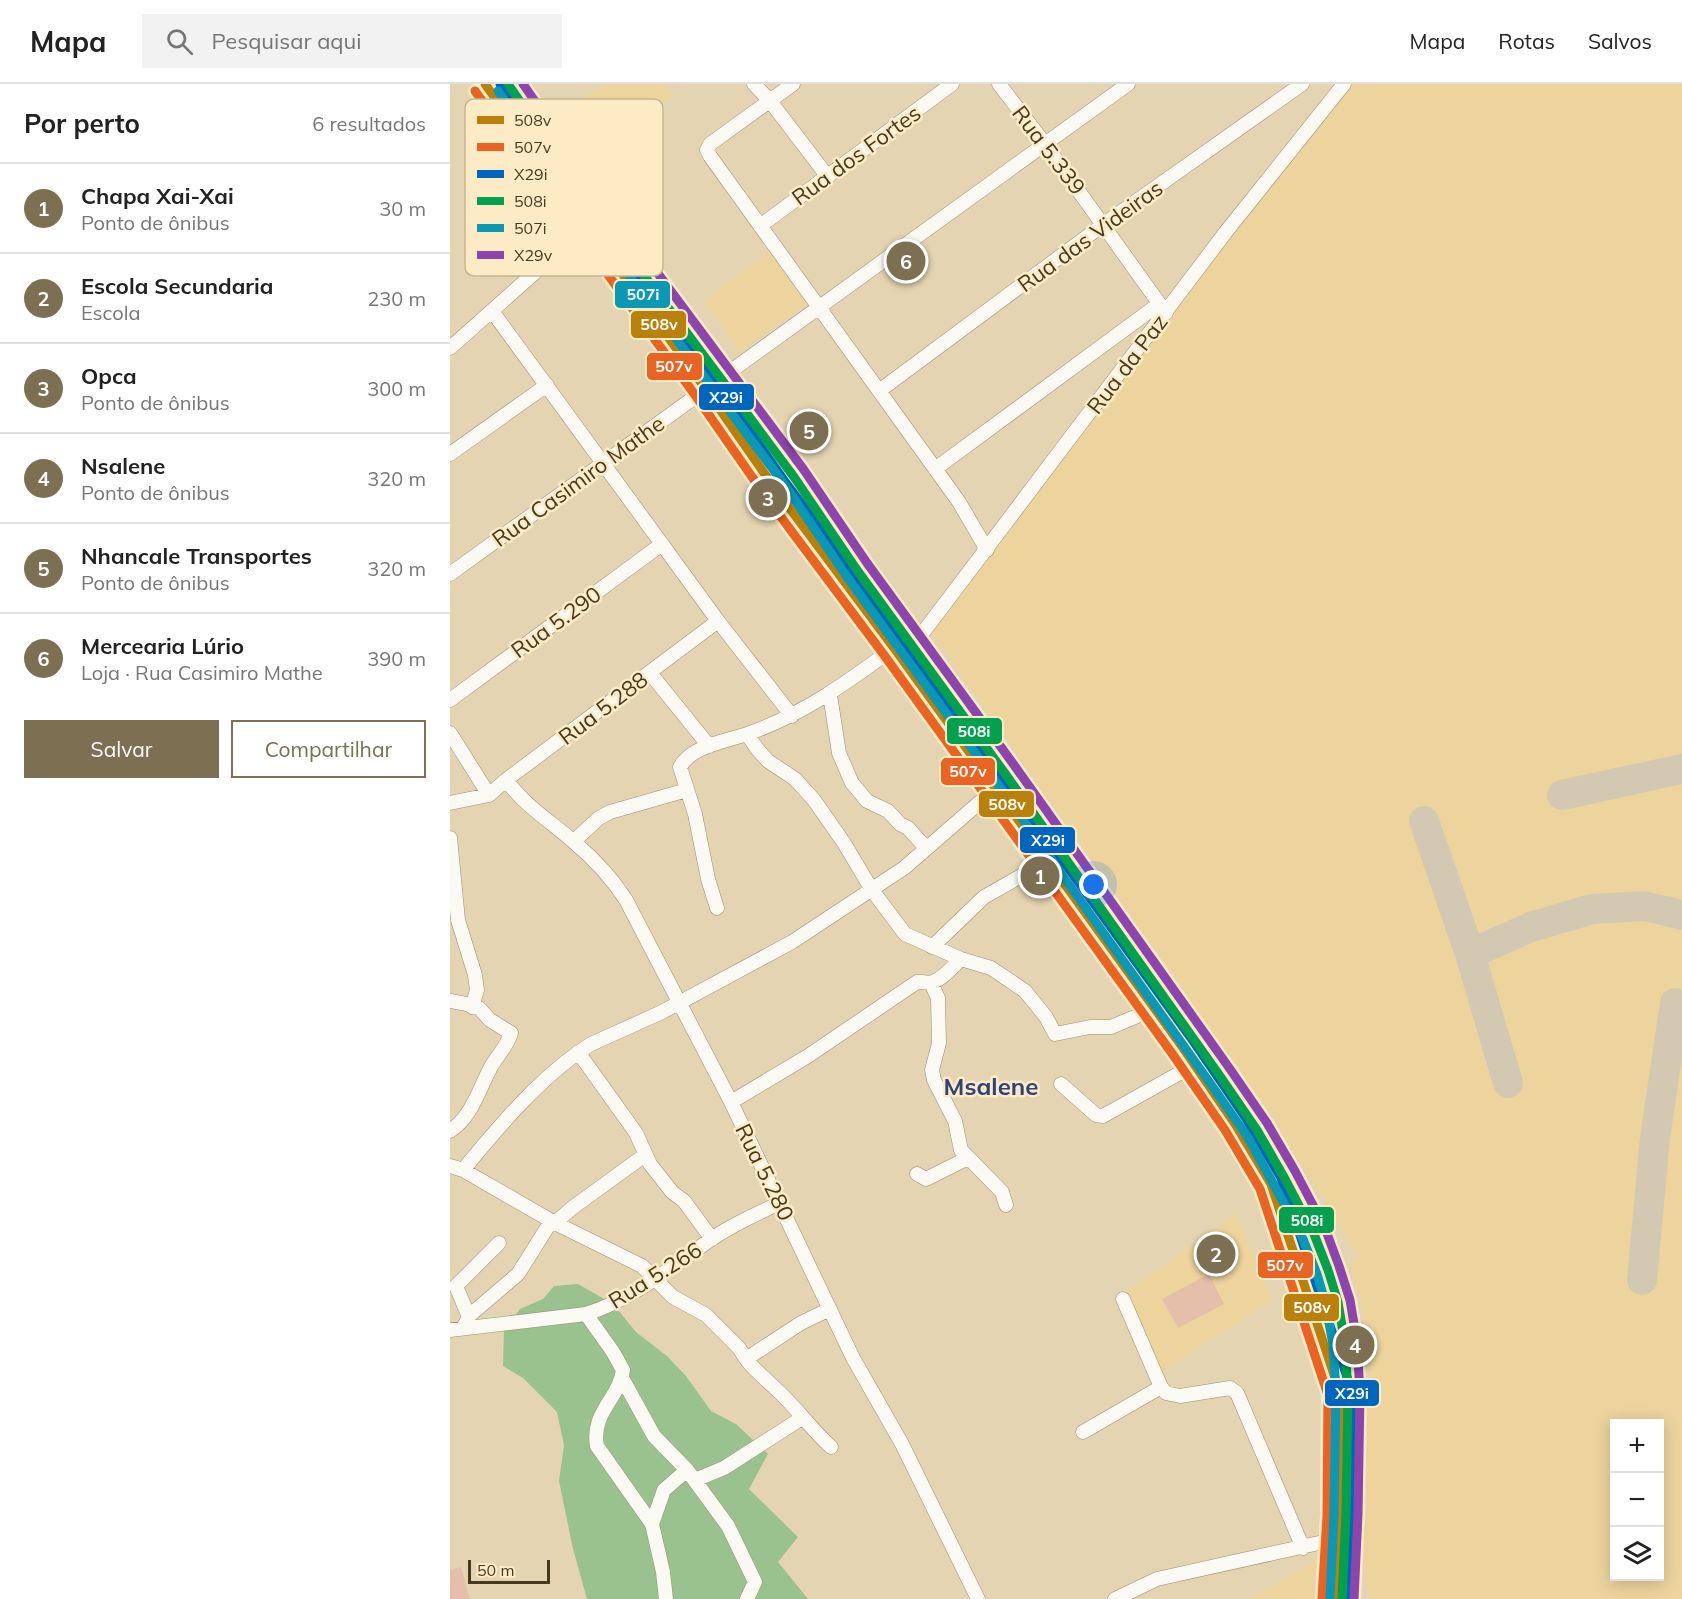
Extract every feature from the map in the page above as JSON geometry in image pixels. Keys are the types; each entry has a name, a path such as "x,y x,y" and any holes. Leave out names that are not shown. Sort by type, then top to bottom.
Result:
{"highway":[{"path":"485,84 496,99"},
{"path":"508,84 518,99"},
{"path":"627,276 712,383 794,477 995,789 1055,859 1154,1009 1235,1124 1271,1184 1340,1393 1334,1599"},
{"path":"640,276 712,383"},
{"path":"903,648 1055,859 1257,1130 1314,1234 1338,1302 1346,1344 1348,1394 1342,1599"}],"street":[{"path":"754,84 770,100 828,177"},
{"path":"793,84 710,144 707,150 959,502 987,550"},
{"name":"Rua dos Fortes","path":"760,226 952,84"},
{"name":"Rua 5.339","path":"999,84 1104,224 1162,308"},
{"name":"Rua Casimiro Mathe","path":"450,574 1128,84"},
{"name":"Rua das Videiras","path":"879,392 1104,224 1302,84"},
{"name":"Rua da Paz","path":"687,790 680,767 691,754 792,716 830,695 903,648 987,550 1162,308 1343,85"},
{"path":"450,348 531,276"},
{"path":"935,469 1162,308"},
{"path":"492,311 718,621 792,716"},
{"path":"450,454 547,385"},
{"name":"Rua 5.290","path":"450,700 662,544"},
{"name":"Rua 5.288","path":"489,795 718,621"},
{"path":"650,673 709,746"},
{"path":"830,695 839,753 852,783 867,801 888,810 926,848"},
{"path":"450,734 489,795 450,803"},
{"path":"747,734 768,761 795,779 825,815 872,890 905,934 961,959 991,968 1025,992 1046,1017 1055,1034 1090,1027 1112,1027 1154,1009"},
{"name":"Rua 5.280","path":"506,780 531,809 574,841 618,887 731,1102 853,1358 903,1444 978,1599"},
{"path":"831,1447 776,1388 753,1368 739,1348 706,1315 673,1297 642,1266 555,1223 456,1168 487,1140 541,1083 578,1052 680,1003 792,942 904,868 995,789"},
{"path":"574,841 599,818 610,812 687,790 695,814 708,879 717,908"},
{"path":"450,838 458,920 475,975 477,990 472,1005"},
{"path":"932,947 984,897 1028,872"},
{"path":"731,1102 808,1056 917,982 936,981 961,959"},
{"path":"931,983 938,998 939,1043 932,1070 934,1080 955,1121 959,1146 1002,1192 1006,1205"},
{"path":"450,1001 479,1008 490,1020 510,1032 511,1036 492,1065 474,1104 456,1127 450,1131"},
{"path":"578,1052 636,1133 645,1155 672,1192 684,1201 712,1239"},
{"path":"1061,1084 1096,1115 1103,1116 1194,1065"},
{"path":"461,1325 518,1274 550,1223 555,1223 645,1155"},
{"path":"917,1174 926,1179 968,1158"},
{"name":"Rua 5.266","path":"461,1325 586,1314 623,1300 712,1239 744,1220 780,1203"},
{"path":"461,1325 456,1286 499,1243"},
{"path":"1123,1299 1161,1387 1166,1393 1180,1396 1230,1388 1237,1393 1303,1548"},
{"path":"746,1359 801,1323 830,1309"},
{"path":"586,1314 623,1370 622,1378 598,1421 595,1434 597,1446 652,1524 663,1572 666,1599"},
{"path":"622,1378 654,1436 691,1475 728,1526 755,1582 747,1599"},
{"path":"1083,1432 1161,1387"},
{"path":"652,1524 664,1490 691,1475 724,1468 802,1418"},
{"path":"1115,1599 1157,1579 1337,1539"}],"shaded area":[{"path":"604,84 666,84 674,95 663,103 663,99 582,99"},
{"path":"1341,84 1682,84 1682,1599 1370,1599 1363,1558 1369,1331 1350,1266 1358,1255 1269,1113 925,623"},
{"path":"772,249 809,302 739,351 704,301"},
{"path":"1236,1213 1272,1301 1162,1371 1124,1294"},
{"path":"1209,1274 1224,1304 1178,1328 1162,1299"},
{"path":"578,1284 613,1304 636,1332 667,1356 686,1376 711,1411 736,1424 768,1454 749,1489 798,1537 778,1562 808,1599 587,1599 573,1549 559,1481 564,1445 557,1412 523,1378 503,1366 504,1330 520,1309 543,1299 554,1286"},
{"path":"1315,1561 1313,1599 1249,1599"},
{"path":"461,1567 470,1599 450,1599 450,1570"}],"taxiway":[{"path":"1562,795 1682,769"},
{"path":"1424,821 1470,954 1508,1083"},
{"path":"1470,954 1531,927 1592,909 1644,906 1682,915"},
{"path":"1642,1280 1655,1138 1675,1003"}],"transit line":[{"name":"508v","path":"485,84 496,99"},
{"name":"X29i","path":"500,84 511,99"},
{"name":"508i","path":"508,84 518,99"},
{"name":"X29v","path":"523,84 533,99"},
{"name":"507v","path":"475,91 481,99"},
{"name":"507i","path":"498,91 504,99"},
{"name":"507v","path":"609,276 766,497 884,655 1171,1052 1225,1130 1260,1189 1328,1395 1327,1516 1322,1598"},
{"name":"508v","path":"624,276 776,490 894,648 1181,1045 1235,1124 1271,1184 1340,1393 1339,1516 1334,1599"},
{"name":"507i","path":"629,276 784,484 847,577 1210,1083 1247,1136 1303,1239 1326,1305 1333,1345 1336,1393 1330,1598"},
{"name":"X29i","path":"639,276 786,483 904,641 1191,1038 1245,1117 1281,1178 1352,1392 1351,1516 1346,1599"},
{"name":"508i","path":"645,276 794,477 857,570 1220,1076 1257,1130 1284,1177 1314,1234 1328,1270 1338,1302 1345,1344 1348,1393 1342,1599"},
{"name":"X29v","path":"660,276 804,470 867,563 1230,1069 1267,1123 1325,1228 1350,1300 1357,1342 1360,1393 1354,1599"}],"place":[{"name":"Mercearia Lúrio","path":"906,261"},
{"name":"Nhancale Transportes","path":"809,431"},
{"name":"Opca","path":"768,498"},
{"name":"Chapa Xai-Xai","path":"1040,876"},
{"name":"Escola Secundaria","path":"1216,1254"},
{"name":"Nsalene","path":"1355,1345"}],"district":[{"name":"Msalene","path":"991,1087"}]}
